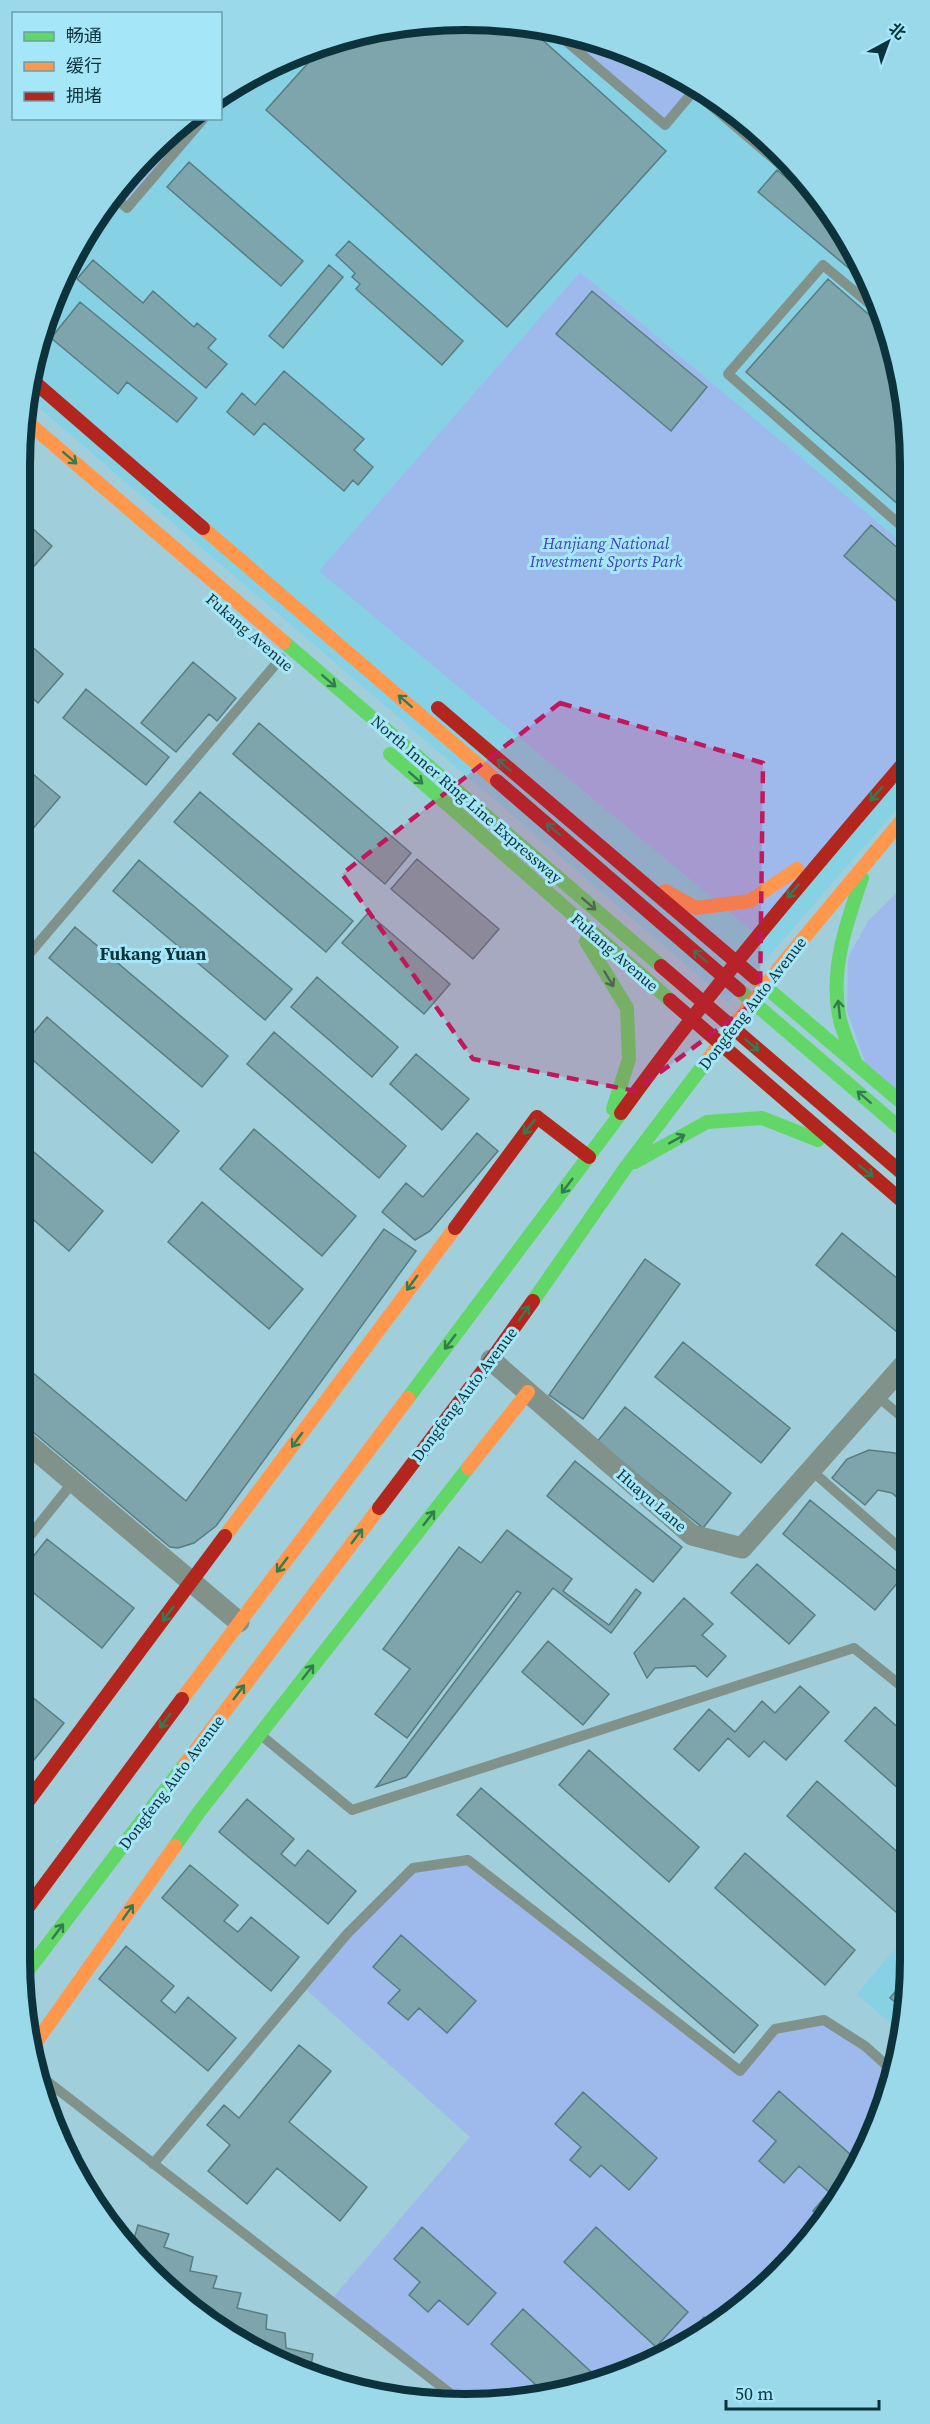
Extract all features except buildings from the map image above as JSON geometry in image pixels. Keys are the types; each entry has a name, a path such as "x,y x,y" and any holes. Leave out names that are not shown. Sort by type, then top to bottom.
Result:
{"main road":[{"name":"North Inner Ring Line Expressway","path":"37,384 900,1128"},
{"name":"North Inner Ring Line Expressway","path":"32,425 900,1171"},
{"path":"31,443 157,551"},
{"path":"430,701 628,872 900,1101"},
{"name":"Fukang Avenue","path":"380,745 691,1020 900,1199"},
{"path":"30,1904 238,1622 590,1157 663,1054 735,962 900,767"},
{"name":"Dongfeng Auto Avenue","path":"30,1966 491,1360 626,1167 719,1044 900,822"},
{"path":"628,872 696,908 750,901 833,844"},
{"path":"856,1064 838,1012 839,960 848,918 869,858"},
{"path":"568,911 627,1008 629,1059 605,1136"},
{"path":"30,1799 537,1117 590,1157"},
{"path":"626,1167 707,1122 762,1118 842,1150"},
{"path":"37,2040 199,1812 528,1392"}],"street":[{"name":"Huayu Lane","path":"491,1360 692,1535 742,1548 900,1369"},
{"path":"30,1445 238,1622"}],"lane":[{"path":"568,42 665,125 692,94"},
{"path":"119,201 127,208 202,120"},
{"path":"745,132 773,157"},
{"path":"869,303 823,265 728,374 900,525"},
{"path":"30,953 281,659"},
{"path":"877,1396 900,1415"},
{"path":"812,1471 900,1548"},
{"path":"30,1536 73,1482"},
{"path":"259,1734 352,1810 854,1648 900,1686"},
{"path":"153,2164 347,1934 413,1868 468,1860 740,2071 775,2029 824,2020 865,2046 887,2065"},
{"path":"48,2082 450,2393"}],"highlighted area":[{"path":"560,703 763,763 760,998 635,1091 473,1059 342,874"}],"shaded area":[{"path":"465,30 522,34 550,38 605,53 682,88 707,103 752,138 773,157 810,200 827,223 855,273 877,325 885,352 892,380 899,437 900,805 729,1002 35,404 38,380 53,325 75,273 103,223 138,178 178,138 200,120 222,120 222,104 273,75 325,53 352,45 380,38 437,31"},
{"path":"900,1943 899,1987 895,2026 857,1994"}],"green space":[{"path":"568,42 631,63 691,94 665,125"},
{"path":"200,120 203,120 127,208 119,201 138,178 178,138"},
{"name":"Hanjiang National Investment Sports Park","path":"580,272 900,541 900,768 757,935 319,571"},
{"path":"900,889 900,1101 870,1076 847,1011 848,958 868,921"},
{"path":"468,1860 740,2071 775,2029 824,2020 886,2068 867,2125 827,2201 773,2267 707,2321 631,2361 578,2379 522,2390 448,2393 330,2301 470,2137 303,1987 413,1868"}],"traffic: fast":[{"path":"284,642 661,966"},
{"path":"390,754 670,1000"},
{"path":"856,1064 840,1021 837,980 838,963 846,928 862,878"},
{"path":"586,941 627,1008 629,1059 613,1109"},
{"path":"755,978 900,1101"},
{"path":"739,990 900,1128"},
{"path":"533,1301 626,1167 708,1059"},
{"path":"408,1398 621,1113"},
{"path":"635,1162 707,1122 762,1118 818,1140"},
{"path":"175,1846 199,1812 468,1468"},
{"path":"30,1967 185,1764"}],"traffic: slow":[{"path":"32,426 284,642"},
{"path":"203,528 497,781"},
{"path":"708,1059 787,958 900,823"},
{"path":"665,891 696,908 750,901 797,869"},
{"path":"225,1536 455,1228"},
{"path":"468,1468 528,1392"},
{"path":"182,1699 408,1398"},
{"path":"185,1764 379,1508"},
{"path":"37,2040 175,1846"}],"traffic: jam":[{"path":"37,385 203,528"},
{"path":"438,708 755,978"},
{"path":"621,1113 725,977 900,767"},
{"path":"497,781 739,990"},
{"path":"661,966 900,1171"},
{"path":"670,1000 900,1199"},
{"path":"455,1228 537,1117 589,1157"},
{"path":"379,1508 533,1301"},
{"path":"30,1799 225,1536"},
{"path":"30,1904 182,1699"}],"district":[{"name":"Fukang Yuan","path":"153,953"}]}
